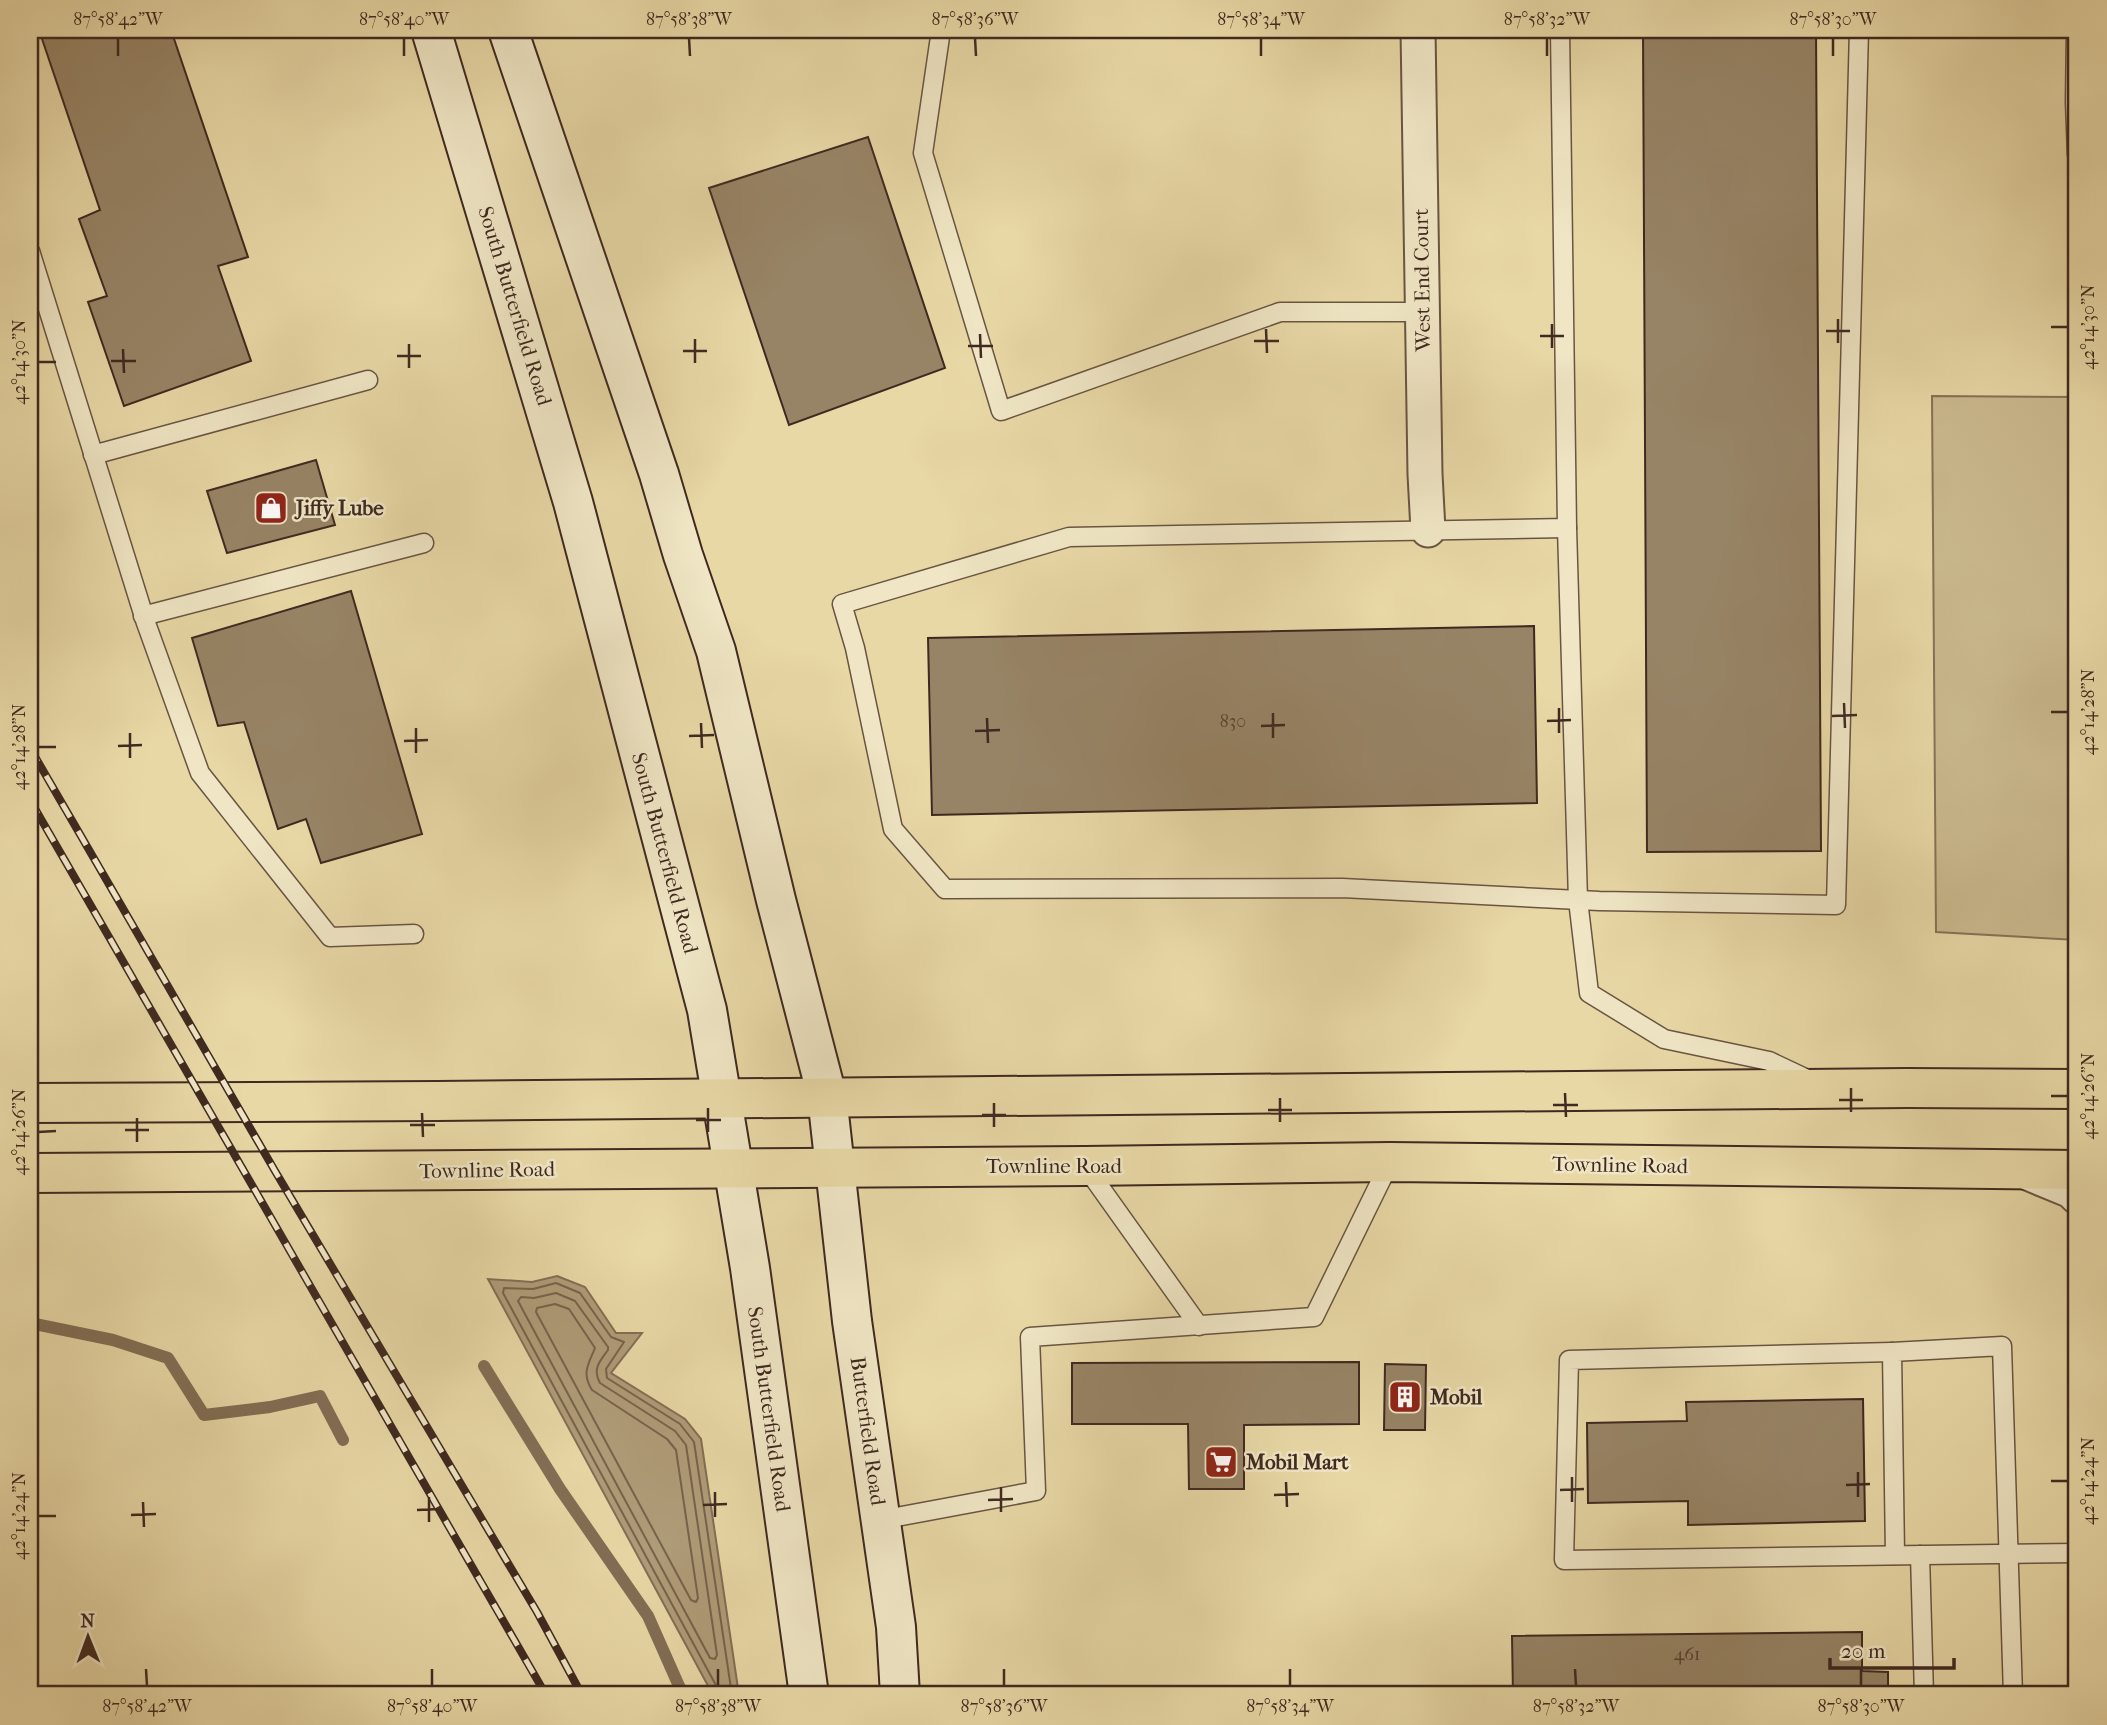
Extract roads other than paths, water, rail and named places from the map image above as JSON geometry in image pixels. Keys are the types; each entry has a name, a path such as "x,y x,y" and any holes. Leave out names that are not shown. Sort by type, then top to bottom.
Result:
{"main road":[{"name":"South Butterfield Road","path":"431,30 573,502 707,1010 750,1268 809,1695"},
{"path":"508,30 659,474 716,651 827,1096 835,1167"},
{"path":"30,1102 1826,1088 2077,1089"},
{"name":"Townline Road","path":"30,1173 1390,1162 2077,1170"},
{"name":"Butterfield Road","path":"835,1167 852,1321 896,1627 900,1695"}],"street":[{"name":"West End Court","path":"1418,30 1428,530"},
{"path":"2019,1169 2071,1191 2077,1197"}],"lane":[{"path":"941,30 923,153 1001,411 1280,312 1422,312"},
{"path":"1560,30 1567,528 1578,900 1588,993 1664,1039 1769,1061 1826,1088"},
{"path":"1567,528 1069,537 842,604 855,648 893,829 945,889 1342,888 1578,900 1836,905 1859,30"},
{"path":"2076,30 2077,155"},
{"path":"30,251 144,616 200,773 330,936 414,934"},
{"path":"93,454 368,380"},
{"path":"144,616 424,543"},
{"path":"880,1520 1036,1491 1030,1337 1314,1317 1390,1162"},
{"path":"1085,1166 1199,1326"},
{"path":"2013,1695 2008,1553 2002,1346 1892,1352 1569,1360 1564,1560 2008,1553 2077,1553"},
{"path":"1892,1352 1895,1555"},
{"path":"1920,1555 1924,1695"}],"water":[{"path":"557,1276 585,1287 616,1333 642,1333 611,1373 685,1419 701,1439 739,1695 713,1695 488,1279 532,1282"}],"waterway":[{"path":"30,1323 113,1340 168,1358 204,1415 270,1407 320,1396 343,1440"},
{"path":"484,1366 560,1489 648,1616 683,1695"}],"railway":[{"path":"30,748 275,1171 537,1612 582,1695"},
{"path":"30,800 546,1695"}],"place":[{"name":"Jiffy Lube","path":"271,508"},
{"name":"Mobil","path":"1405,1397"},
{"name":"Mobil Mart","path":"1221,1462"}]}
